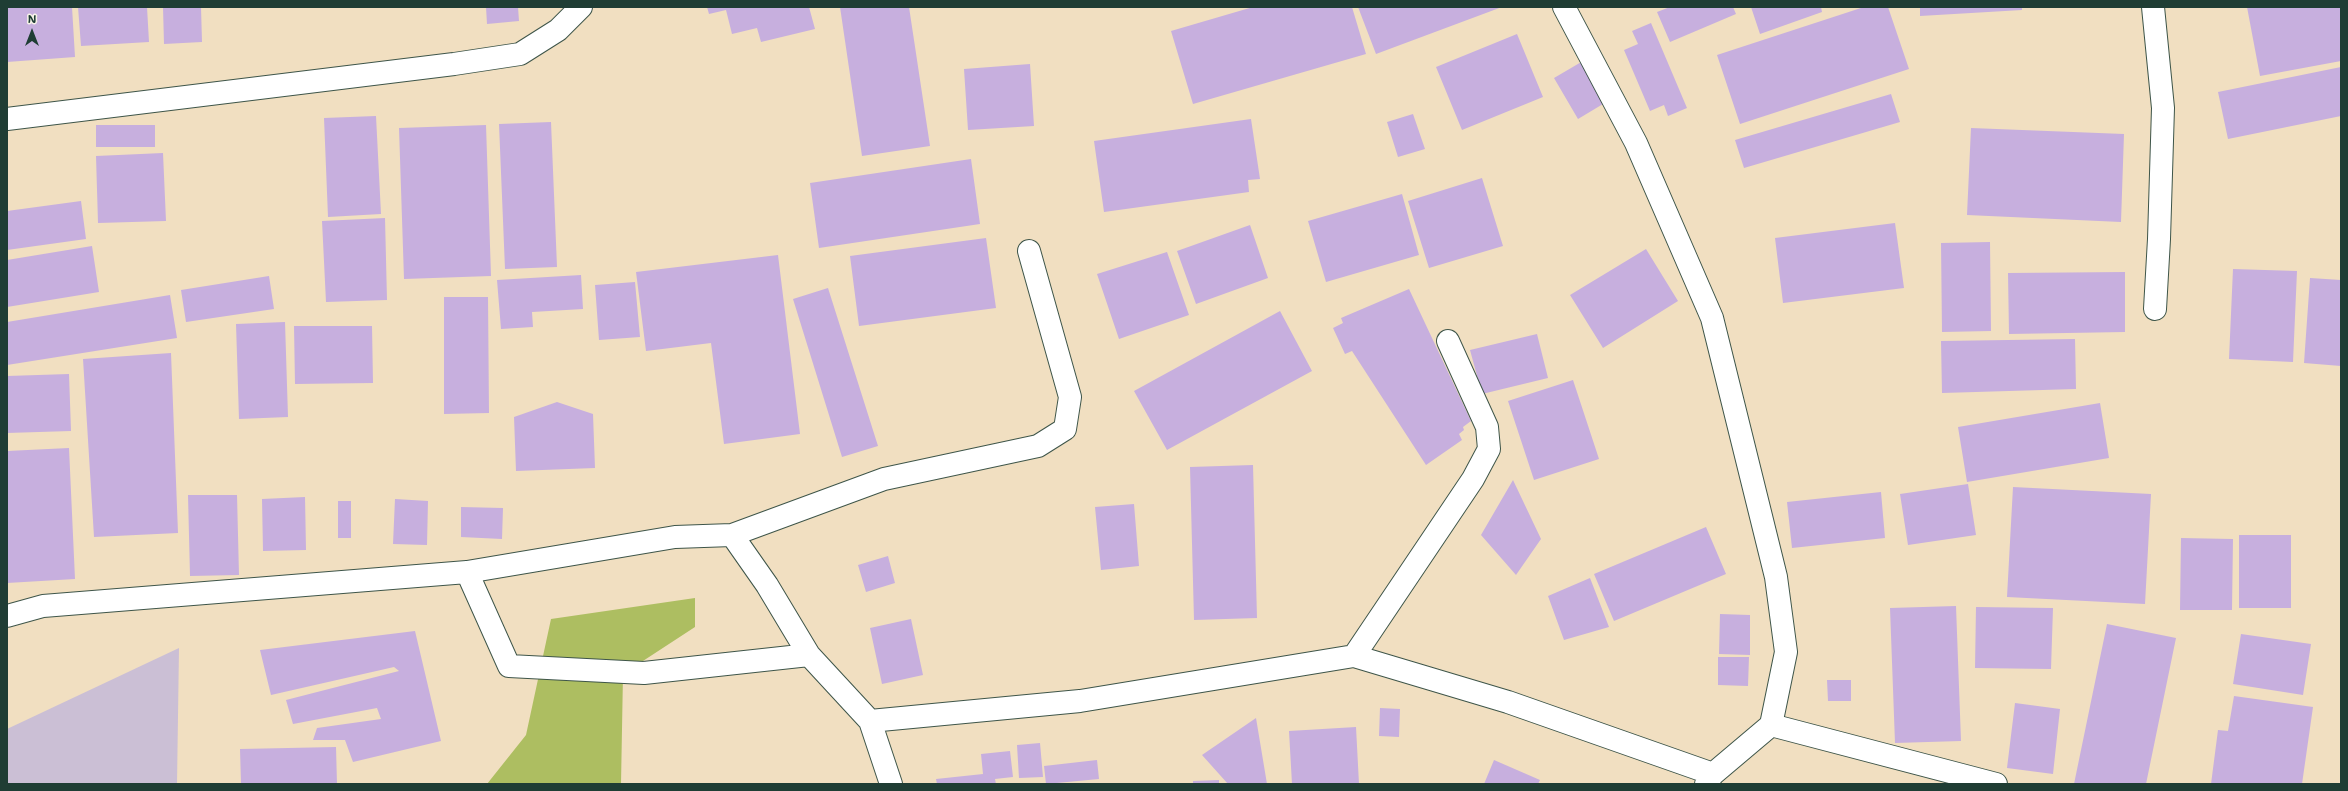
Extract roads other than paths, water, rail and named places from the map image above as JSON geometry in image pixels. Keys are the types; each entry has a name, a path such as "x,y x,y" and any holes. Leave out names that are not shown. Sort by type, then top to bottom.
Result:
{"street":[{"path":"7,119 454,64 520,54 558,30 581,7"},
{"path":"2152,7 2163,108 2160,239 2155,309"},
{"path":"870,721 1080,701 1354,656 1508,702 1709,779 1771,725 1786,652 1776,577 1712,318 1636,143 1571,9"},
{"path":"7,616 43,606 467,572 675,538 732,535 884,479 1038,446 1065,429 1070,397 1028,251"},
{"path":"1354,656 1473,479 1489,449 1487,427 1448,341"},
{"path":"732,535 767,585 809,656 870,721 891,784"},
{"path":"467,572 509,666 644,673 809,656"},
{"path":"1771,725 1996,784"}]}
